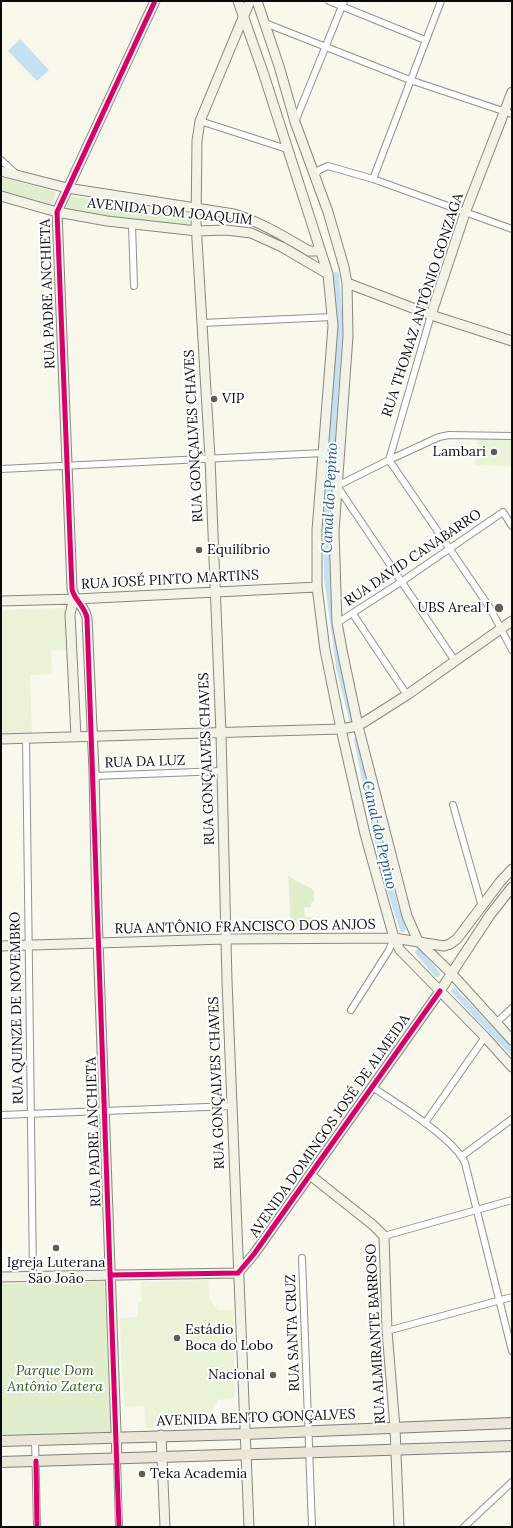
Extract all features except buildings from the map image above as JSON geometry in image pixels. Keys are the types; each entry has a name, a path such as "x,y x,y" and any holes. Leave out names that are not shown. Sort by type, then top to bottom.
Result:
{"main road":[{"name":"AVENIDA BENTO GONÇALVES","path":"1,1441 245,1434 512,1423"},
{"path":"1,1462 512,1446"}],"street":[{"name":"RUA PADRE ANCHIETA","path":"120,1527 110,1275 106,1111 94,776 86,613 72,589 57,212 155,1"},
{"path":"238,1 263,72 328,274 332,317 340,335 337,486 332,531 337,623 358,726 407,916 418,941 451,973 512,1040"},
{"name":"RUA GONÇALVES CHAVES","path":"249,1527 238,1273 226,939 221,732 210,458 196,231 196,208 197,141 200,121 250,1"},
{"path":"257,1 279,66 295,122 340,252 347,283 323,452 318,530 317,587 325,650 365,834 394,938 400,950 485,1037 512,1067"},
{"path":"329,1 343,4 425,40"},
{"path":"373,179 441,1"},
{"path":"295,122 343,4"},
{"path":"265,23 410,80 508,113"},
{"name":"RUA THOMAZ ANTÔNIO GONZAGA","path":"389,460 431,315 465,213 508,113 512,92"},
{"path":"200,121 287,149"},
{"path":"1,160 17,176"},
{"path":"298,184 314,176 319,170 328,166 373,179 512,230"},
{"name":"AVENIDA DOM JOAQUIM","path":"1,171 68,188 249,218 310,252 313,252 319,248"},
{"name":"AVENIDA DOM JOAQUIM","path":"1,196 57,212 132,224 196,231 226,230 250,234 282,247 328,274"},
{"path":"132,224 134,286"},
{"path":"347,283 431,315 512,341"},
{"path":"202,323 332,317"},
{"path":"337,486 389,460 439,437 449,434 512,436"},
{"path":"1,469 323,452"},
{"path":"389,460 490,608 500,630 512,650"},
{"path":"337,486 454,661"},
{"name":"RUA DAVID CANABARRO","path":"337,623 401,582 503,512 512,526"},
{"path":"318,530 332,531"},
{"name":"RUA JOSÉ PINTO MARTINS","path":"1,601 79,602 215,591 317,587"},
{"path":"76,737 70,614 72,606 79,602"},
{"path":"70,614 78,609 83,610 86,613"},
{"path":"353,614 407,695"},
{"path":"1,739 341,729 358,726 407,695 512,621"},
{"name":"RUA QUINZE DE NOVEMBRO","path":"26,738 33,1276"},
{"name":"RUA DA LUZ","path":"94,776 221,771"},
{"path":"453,805 482,907"},
{"path":"418,941 432,945 444,946 457,939 500,882 512,869"},
{"name":"AVENIDA DOMINGOS JOSÉ DE ALMEIDA","path":"238,1273 254,1254 440,991 490,915 512,887"},
{"path":"351,1010 389,950 394,938"},
{"name":"RUA ANTÔNIO FRANCISCO DOS ANJOS","path":"1,946 226,939 394,938 418,941"},
{"path":"496,1023 512,1008"},
{"path":"425,1123 485,1037"},
{"path":"372,1087 425,1123 451,1144 462,1156 499,1300 511,1339 512,1351"},
{"path":"1,1115 232,1106"},
{"path":"462,1156 512,1119"},
{"name":"RUA ALMIRANTE BARROSO","path":"310,1175 373,1225 384,1236 387,1331 395,1428 399,1527"},
{"path":"384,1236 512,1200"},
{"name":"RUA SANTA CRUZ","path":"302,1258 312,1527"},
{"path":"1,1277 238,1273"},
{"path":"387,1331 512,1297"},
{"path":"161,1436 165,1527"},
{"path":"35,1439 37,1527"},
{"path":"464,1527 512,1482"}],"green space":[{"path":"1,177 56,192 51,207 1,193"},
{"path":"71,196 189,214 189,228 111,218 62,209"},
{"name":"Lambari","path":"478,438 512,438 512,466 475,465"},
{"path":"65,608 66,650 51,651 52,674 30,675 32,733 1,735 1,610"},
{"path":"288,876 314,890 314,902 311,903 311,907 304,908 305,917 312,917 312,927 291,927"},
{"name":"Estádio Boca do Lobo","path":"208,1280 210,1299 218,1310 233,1310 235,1398 217,1400 217,1404 214,1404 214,1426 146,1428 144,1406 125,1407 121,1358 120,1318 138,1317 138,1303 142,1302 141,1282"},
{"name":"Parque Dom Antônio Zatera","path":"104,1281 111,1432 1,1435 1,1284"}],"water":[{"path":"20,39 49,70 37,81 8,51"}],"waterway":[{"name":"Canal do Pepino","path":"336,275 340,324 326,525 327,577 339,667 352,719"},
{"name":"Canal do Pepino","path":"357,740 382,859 403,929"},
{"name":"Canal do Pepino","path":"418,952 437,974"},
{"name":"Canal do Pepino","path":"454,991 512,1052"}],"cycle path":[{"path":"119,1527 87,618 72,589 57,212 155,1"},
{"path":"110,1275 238,1273 254,1254 440,991"},
{"path":"36,1461 37,1527"}],"place":[{"name":"VIP","path":"214,399"},
{"name":"Lambari","path":"494,452"},
{"name":"Equilíbrio","path":"199,550"},
{"name":"UBS Areal I","path":"499,608"},
{"name":"Igreja Luterana São João","path":"56,1248"},
{"name":"Estádio Boca do Lobo","path":"177,1338"},
{"name":"Nacional","path":"273,1375"},
{"name":"Teka Academia","path":"142,1474"}]}
